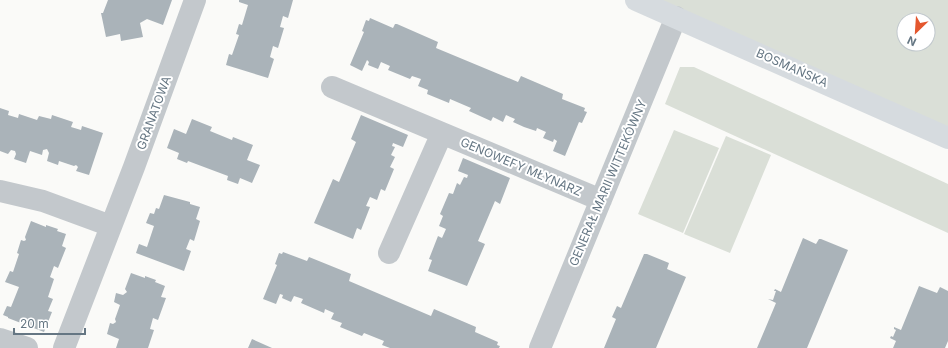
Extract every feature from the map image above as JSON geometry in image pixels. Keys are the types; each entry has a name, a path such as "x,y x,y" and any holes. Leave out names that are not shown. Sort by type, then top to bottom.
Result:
{"street":[{"name":"GRANATOWA","path":"64,348 134,167 195,0"},
{"name":"BOSMAŃSKA","path":"636,0 948,138"},
{"name":"GENERAŁ MARII WITTEKÓWNY","path":"540,348 676,17"},
{"name":"GENOWEFY MŁYNARZ","path":"332,87 601,200"},
{"path":"389,253 442,133"},
{"path":"0,191 43,201 111,226"},
{"path":"0,339 27,348"}],"shaded area":[{"path":"650,0 948,0 948,127"},
{"path":"680,67 694,67 948,184 948,233 665,104"},
{"path":"674,130 719,148 683,233 638,214"},
{"path":"726,136 771,155 730,253 684,234"}],"building":[{"path":"108,0 172,0 163,25 147,19 140,23 143,37 121,41 120,34 106,37 101,13 103,13"},
{"path":"239,0 293,0 288,18 283,16 280,27 284,28 278,48 273,46 270,57 274,59 268,78 226,65 229,54 232,55 239,35 236,34 239,24 242,25 248,5 239,2"},
{"path":"370,18 393,28 395,24 397,24 438,42 436,48 518,82 521,76 563,94 562,99 585,108 584,111 587,112 582,123 579,122 565,156 553,151 557,141 554,139 553,142 543,138 546,132 537,128 536,131 524,127 513,122 515,119 506,115 503,122 493,117 491,121 469,111 471,108 450,99 449,103 427,94 428,90 418,86 421,79 412,76 410,79 388,70 390,66 381,62 378,69 368,65 369,62 367,60 362,71 350,65 364,32 362,31 366,20 369,21"},
{"path":"0,108 9,111 8,115 18,118 19,114 37,120 39,116 51,119 52,115 73,122 71,127 81,130 82,126 103,133 89,175 76,171 78,167 76,165 74,166 59,161 58,165 47,161 49,153 47,149 43,150 42,155 30,151 26,163 14,159 16,154 15,151 11,150 8,154 0,151"},
{"path":"361,115 408,135 403,147 393,143 392,146 395,147 391,155 395,157 390,167 394,169 385,191 381,189 377,200 370,197 366,206 370,207 361,230 357,228 353,239 314,223 333,179 339,182 356,142 351,139"},
{"path":"192,119 212,127 210,131 232,140 233,137 253,145 247,160 260,165 252,183 240,178 238,184 227,180 228,176 188,161 187,163 177,159 179,153 167,148 174,129 186,134"},
{"path":"463,158 510,178 500,204 495,201 478,241 485,244 467,286 428,271 432,260 429,259 438,236 442,238 446,229 439,226 443,216 440,214 449,193 453,194 457,183 460,185 464,177 467,178 468,175 458,171"},
{"path":"164,195 190,202 190,204 200,207 196,219 200,221 194,241 190,239 186,249 191,251 184,271 136,253 139,244 147,247 154,226 146,223 150,213 154,214 156,208 159,209"},
{"path":"31,221 46,227 46,225 58,229 57,231 66,234 62,246 66,248 58,268 54,266 50,277 54,279 48,297 53,299 48,311 52,312 44,332 3,315 7,306 11,307 19,287 5,282 10,271 13,272 19,254 17,253 21,240 26,240 25,237"},
{"path":"803,238 816,244 819,239 821,239 848,250 807,348 757,348 776,303 768,299 773,300 776,291 774,291 775,289 781,292"},
{"path":"283,252 307,261 309,257 351,274 349,281 431,316 434,309 476,327 475,332 498,342 497,345 500,346 499,348 390,348 382,345 384,341 364,333 362,336 340,327 342,323 331,319 334,313 325,309 324,313 301,303 303,299 294,296 291,302 282,298 283,295 280,294 276,304 263,299 277,265 275,264 279,253 282,254"},
{"path":"644,254 669,263 667,269 686,277 656,348 604,348 616,319 612,317 617,306 621,308"},
{"path":"131,273 156,280 155,282 165,286 161,297 166,298 158,320 153,318 150,329 154,330 148,348 116,348 119,339 107,334 110,323 113,324 116,322 115,319 120,305 114,302 116,293 123,295 127,292 125,289"},
{"path":"919,286 937,293 940,287 948,291 948,341 945,348 893,348 896,341 890,338 891,336 893,337 896,330 894,327 901,330"},
{"path":"252,339 272,348 248,348"}]}
